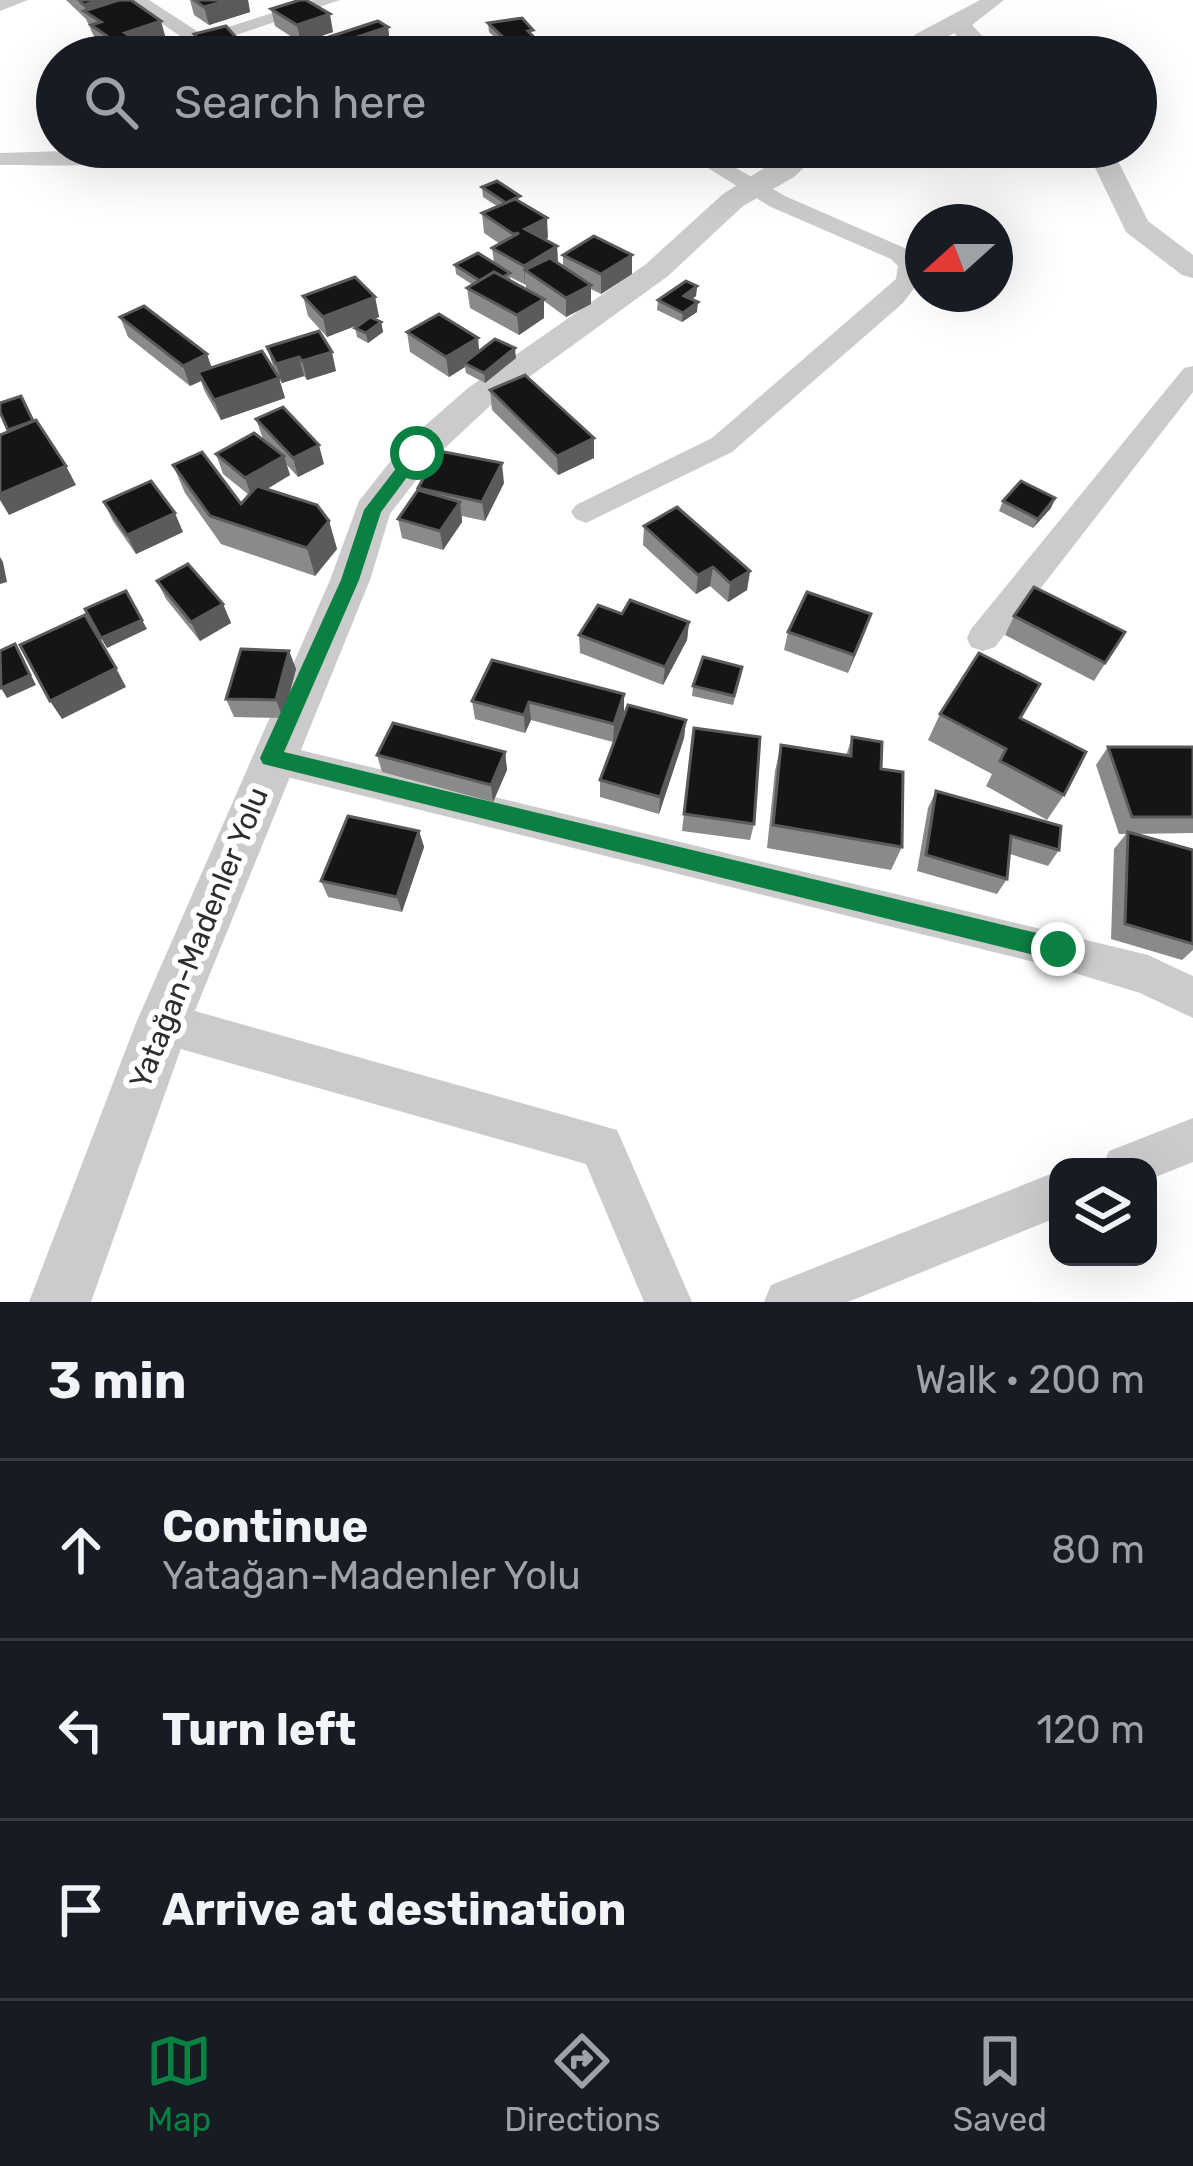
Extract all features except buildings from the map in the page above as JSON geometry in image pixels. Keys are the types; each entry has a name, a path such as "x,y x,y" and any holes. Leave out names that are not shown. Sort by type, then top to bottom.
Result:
{"street":[{"path":"0,6 19,0"},
{"path":"137,0 194,36"},
{"path":"213,36 331,0"},
{"path":"926,36 979,13 993,0"},
{"path":"956,22 970,36"},
{"path":"0,159 36,158"},
{"path":"586,512 722,445 894,298 908,280 910,265 899,254 752,188 719,168"},
{"name":"Yatağan-Madenler Yolu","path":"60,1302 163,1023 350,580 372,510 417,453 479,396 657,270 752,188 788,168"},
{"path":"1108,168 1136,226 1193,269"},
{"path":"983,638 1193,374"},
{"path":"271,758 1058,949 1148,975 1193,998"},
{"path":"163,1023 602,1145 668,1302"},
{"path":"1148,1158 1193,1140"},
{"path":"788,1302 1049,1198"}],"route":[{"path":"417,453 372,510 350,580 271,758 1058,949"}]}
